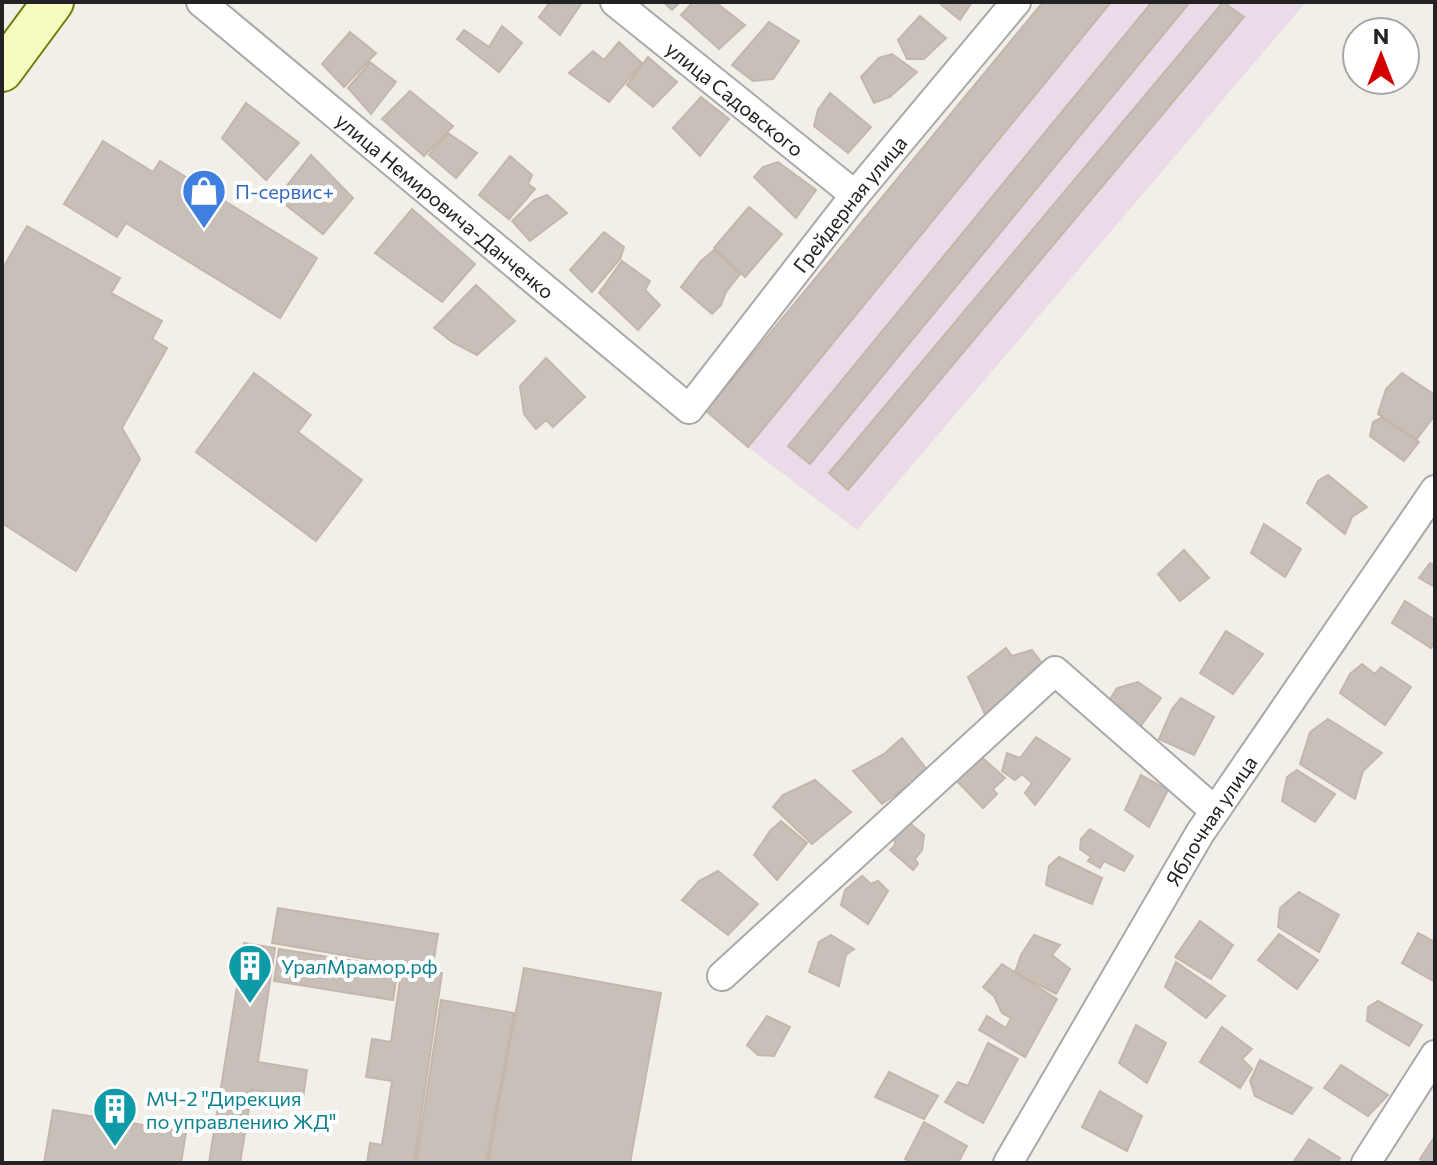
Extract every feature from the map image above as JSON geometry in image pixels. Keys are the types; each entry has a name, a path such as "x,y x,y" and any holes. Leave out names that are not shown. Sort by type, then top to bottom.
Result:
{"main road":[{"path":"2,71 53,2"}],"street":[{"name":"улица Немировича-Данченко","path":"201,2 689,409"},
{"name":"улица Садовского","path":"615,2 855,195"},
{"name":"Грейдерная улица","path":"689,409 855,195 1016,2"},
{"name":"Яблочная улица","path":"1008,1163 1215,811 1435,490"},
{"path":"722,976 1055,671 1215,811"},
{"path":"1366,1163 1435,1055"}],"shaded area":[{"path":"1043,2 1306,2 857,530 748,447"}],"building":[{"path":"550,2 581,4 560,35 539,17"},
{"path":"663,2 680,2 672,10"},
{"path":"693,2 715,2 745,25 719,49 681,15"},
{"path":"938,2 972,2 960,20"},
{"path":"1043,2 1111,2 748,447 706,411"},
{"path":"1152,2 1190,2 810,464 788,446"},
{"path":"1223,2 1244,17 848,490 829,473"},
{"path":"920,16 946,38 924,59 907,59 898,40"},
{"path":"769,22 799,41 773,79 753,81 732,65"},
{"path":"502,26 522,43 499,72 457,39 464,30 489,47"},
{"path":"350,32 376,53 344,87 322,64"},
{"path":"619,42 642,63 609,102 569,73 593,51 604,60"},
{"path":"892,54 917,72 890,97 874,103 861,77 879,58"},
{"path":"648,57 677,82 653,107 627,85"},
{"path":"370,62 396,82 371,114 348,88"},
{"path":"410,91 453,126 424,156 382,119"},
{"path":"830,93 871,127 848,153 814,126 818,110"},
{"path":"701,97 729,119 700,156 673,128"},
{"path":"246,103 299,143 266,180 222,138"},
{"path":"448,133 477,153 456,178 429,155"},
{"name":"П-сервис+","path":"103,141 153,172 160,161 317,258 280,318 126,223 117,237 64,204"},
{"path":"311,155 353,198 323,234 277,198"},
{"path":"510,156 532,175 528,184 535,189 509,219 479,195"},
{"path":"778,162 816,190 796,218 754,177 763,167"},
{"path":"547,195 567,213 530,241 512,221 534,200"},
{"path":"749,207 782,234 745,277 714,248"},
{"path":"412,209 475,264 442,302 375,253"},
{"path":"27,226 120,278 111,293 162,321 152,339 167,348 122,428 140,459 76,571 2,523 2,270"},
{"path":"604,232 624,247 620,259 592,292 570,270"},
{"path":"714,250 740,274 712,314 681,287"},
{"path":"622,261 650,281 645,290 660,305 638,330 599,293"},
{"path":"476,285 515,321 477,355 434,328"},
{"path":"546,358 585,397 553,427 546,420 536,429 524,414 520,386"},
{"path":"254,373 311,415 298,432 362,480 316,541 196,452"},
{"path":"1402,373 1435,395 1435,415 1417,439 1378,414 1386,389"},
{"path":"1381,418 1419,442 1404,461 1370,436 1373,422"},
{"path":"1328,475 1367,507 1352,517 1345,534 1307,503 1318,481"},
{"path":"1264,524 1301,549 1285,577 1251,553"},
{"path":"1184,550 1209,578 1180,601 1158,574"},
{"path":"1430,563 1435,566 1435,587 1419,578"},
{"path":"1405,601 1435,620 1435,640 1431,648 1392,623"},
{"path":"1226,631 1263,654 1233,694 1200,673"},
{"path":"1006,648 1012,656 1032,650 1047,670 985,714 968,677"},
{"path":"1362,664 1375,674 1381,667 1411,687 1385,725 1340,693 1350,674"},
{"path":"1138,682 1161,698 1129,742 1100,715 1117,688"},
{"path":"1181,698 1214,717 1194,755 1159,739 1172,709"},
{"path":"1328,719 1382,753 1363,771 1355,799 1300,764 1310,732"},
{"path":"1036,737 1070,759 1035,805 1025,793 1032,783 1022,774 1015,780 1002,771 1007,753 1020,758"},
{"path":"902,738 928,771 882,804 853,771 884,754"},
{"path":"976,752 1005,778 993,789 997,794 983,808 951,775"},
{"path":"1297,770 1335,794 1315,822 1282,801 1287,777"},
{"path":"1141,775 1168,790 1149,827 1125,810"},
{"path":"815,780 851,812 812,844 773,807 783,795"},
{"path":"906,820 924,835 922,850 915,859 918,864 913,870 890,850 895,845 894,827"},
{"path":"781,821 807,843 777,880 754,855"},
{"path":"1090,829 1133,856 1124,871 1104,861 1100,868 1088,861 1091,857 1080,849 1081,839"},
{"path":"1059,857 1102,878 1092,904 1046,885 1049,866"},
{"path":"718,871 758,904 728,935 682,900 699,881"},
{"path":"862,876 871,884 878,881 888,891 868,924 841,905 845,890"},
{"path":"1299,892 1339,915 1319,952 1278,927 1280,908"},
{"path":"278,908 438,934 432,970 272,943"},
{"path":"1200,921 1233,945 1211,979 1175,957"},
{"path":"1418,933 1435,942 1435,982 1402,963"},
{"path":"1279,934 1318,960 1297,989 1258,960"},
{"path":"831,935 854,949 846,955 839,986 809,972 819,942"},
{"path":"1034,935 1060,945 1052,955 1070,969 1056,994 1015,972 1021,955"},
{"name":"УралМрамор.рф","path":"244,943 275,948 258,1062 307,1070 303,1098 252,1090 240,1163 209,1163"},
{"path":"279,949 398,968 393,1000 274,981"},
{"path":"1176,962 1225,996 1206,1018 1165,987"},
{"path":"1002,964 1057,999 1025,1057 979,1030 987,1016 1006,1028 1011,1018 1002,1013 994,996 983,987"},
{"path":"402,967 442,973 414,1163 367,1163 370,1143 382,1145 392,1081 366,1077 372,1039 391,1042"},
{"path":"524,968 661,993 630,1163 488,1163"},
{"path":"441,1000 514,1013 486,1163 416,1163"},
{"path":"1378,1001 1422,1025 1409,1046 1367,1021 1368,1007"},
{"path":"767,1016 790,1027 774,1056 758,1055 747,1045"},
{"path":"1136,1025 1166,1043 1147,1083 1119,1063"},
{"path":"1222,1027 1252,1049 1242,1059 1252,1069 1240,1088 1200,1062"},
{"path":"988,1043 1018,1059 983,1123 945,1102 958,1082 968,1086"},
{"path":"1260,1060 1312,1088 1292,1114 1255,1096 1250,1081"},
{"path":"1341,1065 1388,1095 1368,1116 1324,1088"},
{"path":"889,1072 938,1096 924,1119 875,1097"},
{"path":"1100,1091 1142,1116 1127,1151 1082,1127"},
{"name":"МЧ-2 \"Дирекция по управлению ЖД\"","path":"53,1110 186,1132 181,1163 44,1163"},
{"path":"924,1122 967,1146 958,1163 913,1163 905,1159"},
{"path":"1435,1136 1435,1163 1426,1163 1420,1159"},
{"path":"1309,1139 1340,1158 1337,1163 1294,1161"}],"place":[{"name":"П-сервис+","path":"204,230"},
{"name":"УралМрамор.рф","path":"250,1005"},
{"name":"МЧ-2 \"Дирекция по управлению ЖД\"","path":"115,1148"}]}
